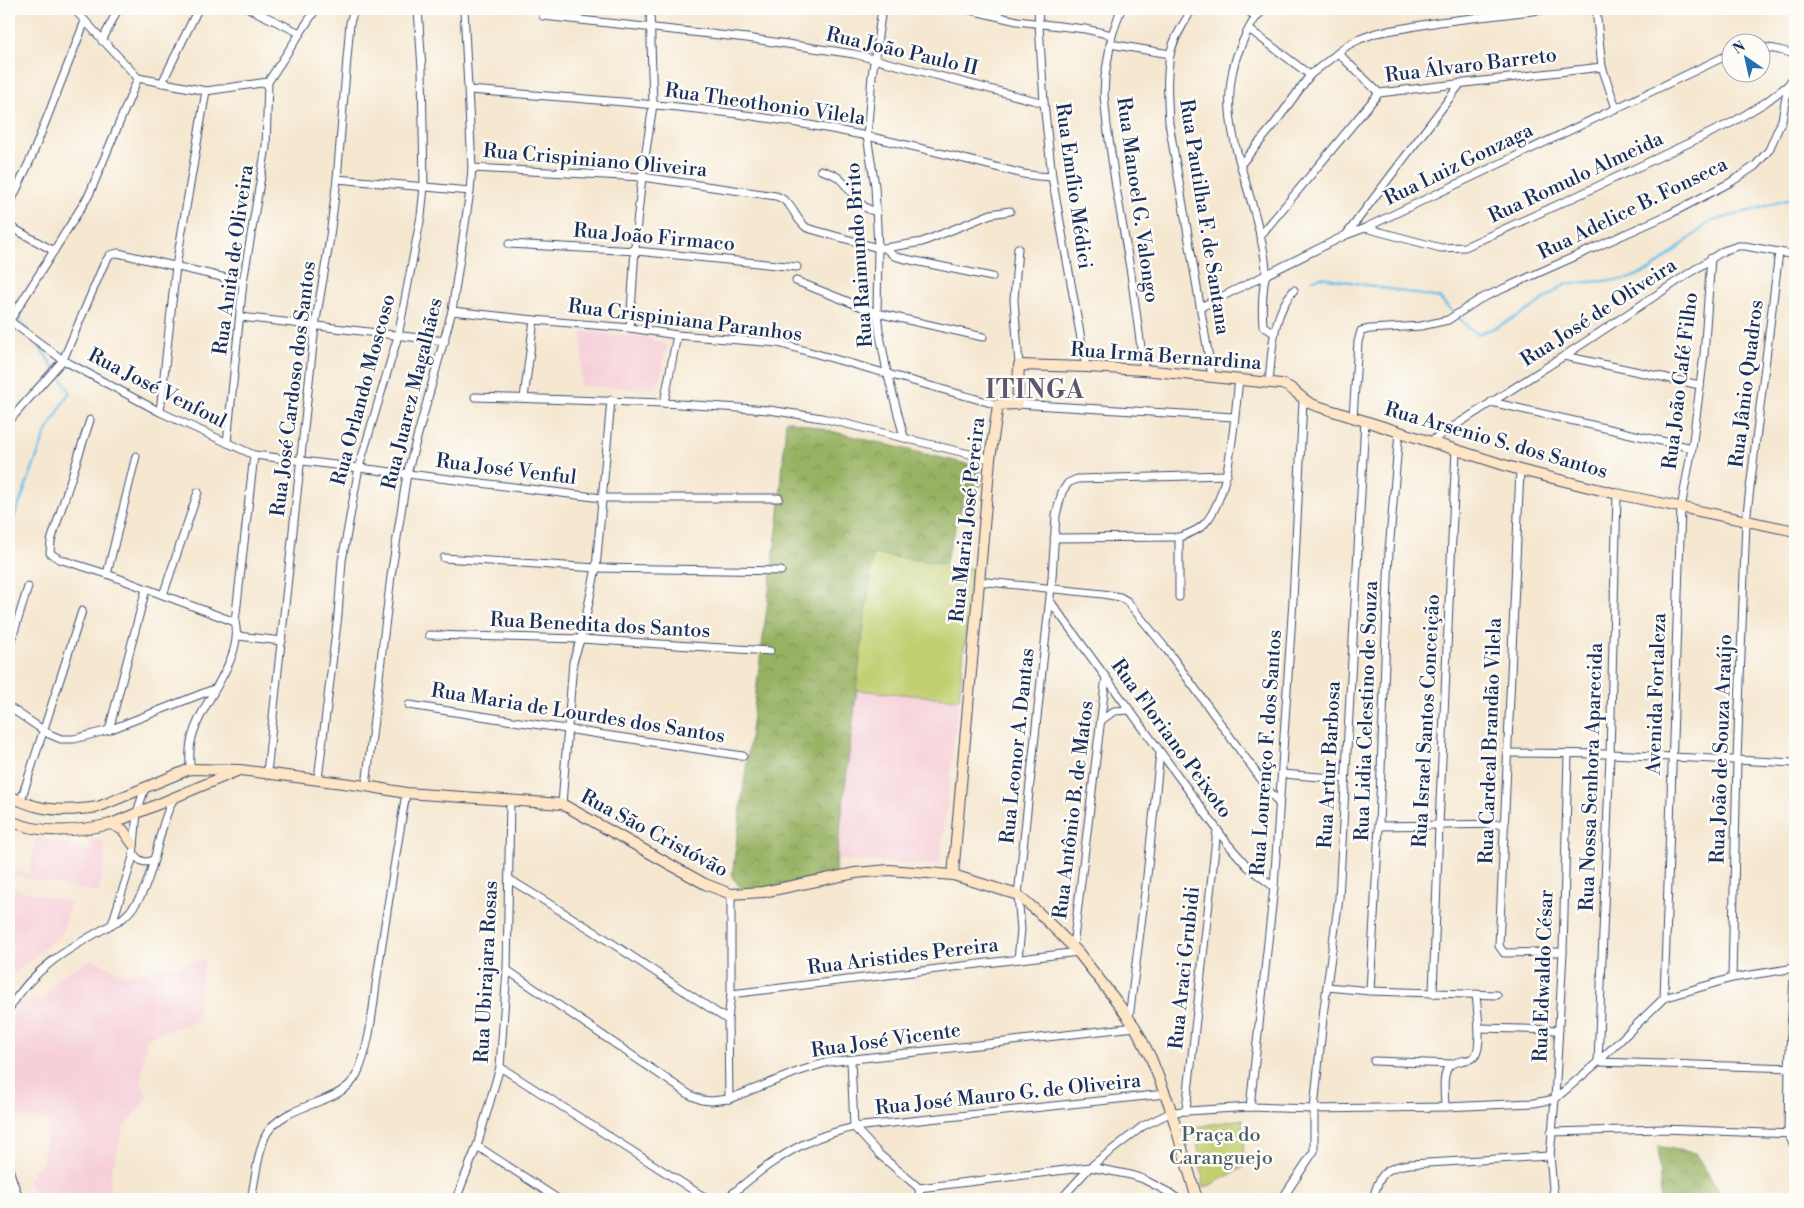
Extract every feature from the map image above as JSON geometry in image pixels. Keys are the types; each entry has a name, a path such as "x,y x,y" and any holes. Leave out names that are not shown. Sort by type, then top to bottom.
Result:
{"main road":[{"name":"Rua Irmã Bernardina","path":"1019,366 1144,370 1269,382 1286,385 1303,401"},
{"path":"1017,404 1019,366"},
{"name":"Rua Arsenio S. dos Santos","path":"1303,401 1520,470 1681,508"},
{"name":"Rua Maria José Pereira","path":"954,875 990,459 998,405 1017,404"},
{"path":"1681,508 1795,531"},
{"path":"190,769 199,776 197,788"},
{"name":"Rua São Cristóvão","path":"9,796 34,806 78,810 98,806 190,769 240,770 318,779 406,793 562,804 705,884 731,894 763,892 873,871 896,871 954,875 1018,895 1076,949 1135,1027 1151,1058 1172,1112 1197,1199"},
{"name":"Rua São Cristóvão","path":"9,820 25,826 43,829 91,829 111,824 240,770"},
{"path":"111,824 124,830 133,849"}],"street":[{"path":"9,15 11,9"},
{"path":"74,9 138,78 206,91 268,82 316,9"},
{"path":"102,41 118,9"},
{"path":"162,83 198,9"},
{"path":"250,9 300,32"},
{"name":"Rua José Cardoso dos Santos","path":"267,773 282,641 288,562 301,462 315,326 330,244 349,32 354,9"},
{"name":"Rua Orlando Moscoso","path":"318,779 335,642 342,561 358,467 398,336 421,216 424,187 422,69 418,9"},
{"name":"Rua Juarez Magalhães","path":"366,786 391,576 407,474 452,311 470,191 472,168 464,9"},
{"path":"630,328 642,177 653,105 650,9"},
{"name":"Rua Raimundo Brito","path":"882,9 869,99 867,136 882,248 877,313 886,372 904,437"},
{"path":"966,9 1040,25 1112,35"},
{"name":"Rua Emílio Médici","path":"1038,9 1044,103 1052,177 1086,367"},
{"name":"Rua Manoel G. Valongo","path":"1121,9 1110,44 1104,95 1116,187 1132,274 1144,370"},
{"name":"Rua Pautilha F. de Santana","path":"1192,9 1179,30 1170,54 1167,88 1168,123 1212,376"},
{"path":"1247,9 1255,16"},
{"path":"1265,9 1255,16 1234,61 1229,88 1230,116 1260,236 1266,274 1263,285 1263,326 1274,333"},
{"path":"1241,164 1273,126 1310,75 1360,39 1389,30 1439,22 1549,9"},
{"path":"1596,9 1602,67 1616,108"},
{"name":"Rua João Paulo II","path":"543,16 650,26 854,54 1044,103"},
{"path":"9,206 32,156 84,21"},
{"path":"1249,29 1310,75"},
{"path":"1110,44 1170,54"},
{"path":"1772,50 1795,54"},
{"path":"1338,53 1379,93"},
{"name":"Rua Luiz Gonzaga","path":"1201,307 1346,235 1365,228 1722,58"},
{"name":"Rua Álvaro Barreto","path":"1260,236 1379,93 1602,67"},
{"name":"Rua Adelice B. Fonseca","path":"1354,417 1358,342 1361,331 1444,322 1480,299 1670,214 1742,175 1763,158 1773,140 1782,120 1788,85 1795,75"},
{"path":"9,321 89,194 138,78"},
{"name":"Rua Anita de Oliveira","path":"227,443 244,282 266,147 268,82"},
{"path":"1346,235 1461,83"},
{"name":"Rua Romulo Almeida","path":"1365,228 1441,248 1465,246 1733,122 1761,105 1788,85"},
{"name":"Rua Theothonio Vilela","path":"469,90 653,105 807,124 867,136 1023,174 1052,177"},
{"path":"160,412 176,266 206,91"},
{"name":"Rua Crispiniano Oliveira","path":"472,168 642,177 776,196 789,204 800,221 808,228 882,248"},
{"path":"821,170 834,174 867,209 876,211"},
{"path":"337,179 470,191"},
{"path":"882,248 922,242 983,216 1010,210"},
{"path":"9,226 54,251"},
{"name":"Rua João Firmaco","path":"509,244 636,251 797,267"},
{"name":"Rua José de Oliveira","path":"1431,442 1723,251 1738,246 1795,254"},
{"path":"882,248 900,258 992,277"},
{"path":"1018,248 1014,300 1019,366"},
{"name":"Rua Jânio Quadros","path":"1746,521 1779,252"},
{"path":"9,421 63,360 110,254 118,253 244,282"},
{"name":"Rua João Café Filho","path":"1681,508 1692,448 1704,355 1711,258"},
{"path":"796,281 877,313 983,337"},
{"path":"1269,382 1274,333 1285,302 1294,290"},
{"name":"Rua Crispiniana Paranhos","path":"452,311 630,328 677,335 778,343 998,405"},
{"path":"241,318 445,341"},
{"path":"524,398 534,320"},
{"name":"Rua José Venfoul","path":"9,321 63,360 160,412 254,455 301,462 358,467"},
{"path":"664,402 677,335"},
{"path":"1564,356 1700,384"},
{"path":"1054,538 1179,537 1198,529 1206,523 1221,496 1227,475 1239,380"},
{"path":"475,397 664,402 795,413 904,437 990,459"},
{"path":"562,804 572,662 581,639 596,568 612,400"},
{"name":"Rua Lourenço F. dos Santos","path":"1250,1107 1274,887 1293,600 1303,401"},
{"path":"1491,402 1692,448"},
{"name":"Rua Maria José Pereira","path":"1017,404 1234,417"},
{"path":"90,420 51,541 50,553 59,559 107,574 235,622"},
{"name":"Rua Artur Barbosa","path":"1282,1199 1314,1151 1314,1109 1339,898 1365,420"},
{"name":"Rua Lidia Celestino de Souza","path":"1370,991 1379,826 1389,551 1399,432"},
{"name":"Rua Israel Santos Conceição","path":"1433,994 1456,450"},
{"path":"190,769 191,743 214,690 232,657 238,636 235,622 254,455"},
{"path":"107,574 136,456"},
{"name":"Rua José Venful","path":"358,467 602,498 779,498"},
{"name":"Rua Cardeal Brandão Vilela","path":"1520,470 1500,949 1504,953 1563,952"},
{"name":"Rua Leonor A. Dantas","path":"1018,959 1021,930 1018,895 1050,601 1056,515 1062,492 1068,483 1076,479 1227,475"},
{"path":"163,595 198,492"},
{"name":"Rua Nossa Senhora Aparecida","path":"1598,1062 1610,754 1617,494"},
{"name":"Avenida Fortaleza","path":"1664,998 1681,508"},
{"name":"Rua João de Souza Araújo","path":"1732,978 1737,760 1746,521"},
{"path":"1179,537 1179,597"},
{"path":"444,558 596,568 781,571"},
{"path":"978,581 1120,597 1133,606 1279,804"},
{"path":"9,648 28,587"},
{"path":"109,730 146,589"},
{"name":"Rua Floriano Peixoto","path":"1050,601 1217,830 1248,866 1274,887"},
{"path":"21,800 82,611"},
{"name":"Rua Benedita dos Santos","path":"429,635 581,639 770,650"},
{"path":"238,636 282,641"},
{"name":"Rua Antônio B. de Matos","path":"1076,949 1106,677"},
{"path":"9,707 49,734 61,739 74,739 109,730 214,690"},
{"name":"Rua Maria de Lourdes dos Santos","path":"409,705 743,756"},
{"path":"1102,720 1114,710 1130,710"},
{"path":"1129,1018 1160,753"},
{"path":"1507,753 1610,754 1795,762"},
{"name":"Rua Edwaldo César","path":"1554,1199 1550,1156 1563,952 1568,754"},
{"path":"1282,774 1345,779"},
{"path":"112,924 133,849 137,812 145,788"},
{"path":"251,1199 266,1135 271,1128 282,1118 336,1094 353,1081 362,1062 374,1006 406,793"},
{"path":"9,1009 16,996 48,963 123,918 134,909 152,870 162,825 174,798"},
{"name":"Rua Ubirajara Rosas","path":"456,1199 477,1146 500,1067 506,970 510,801"},
{"path":"1379,826 1505,824"},
{"name":"Rua Araci Grubidi","path":"1186,1110 1217,830"},
{"path":"133,849 142,862 154,859"},
{"path":"508,879 595,932 728,1020"},
{"path":"729,1099 728,1020 731,994 731,894"},
{"name":"Rua Aristides Pereira","path":"731,994 1018,959 1076,949"},
{"path":"1795,959 1792,1068 1792,1134 1795,1147"},
{"path":"1061,1199 1090,1167 1143,1126 1172,1112 1250,1107 1314,1109 1445,1107 1534,1103 1555,1098 1598,1062 1664,998 1732,978 1795,968"},
{"name":"Rua José Vicente","path":"506,970 690,1095 702,1100 711,1101 729,1099 817,1064 1135,1027"},
{"path":"1327,987 1433,994 1497,995"},
{"path":"1374,1061 1451,1064 1475,1056 1479,1028 1476,994"},
{"path":"1479,1028 1559,1030"},
{"path":"851,1060 854,1128 880,1156 920,1188 1090,1167 1143,1179 1178,1199"},
{"path":"1598,1062 1792,1068"},
{"path":"1445,1107 1445,1076 1451,1064"},
{"path":"500,1067 692,1189 711,1199"},
{"name":"Rua José Mauro G. de Oliveira","path":"726,1199 746,1182 790,1151 814,1139 854,1128 1165,1094"},
{"path":"1551,1132 1663,1129 1792,1134"},
{"path":"477,1146 558,1199"},
{"path":"1373,1199 1381,1176 1395,1166 1550,1156"},
{"path":"9,1170 19,1199"},
{"path":"920,1188 920,1199"}],"shaded area":[{"path":"582,331 646,337 667,345 658,386 650,389 581,386"},
{"path":"856,690 959,699 940,865 835,860"},
{"path":"9,836 12,840 12,853 9,871"},
{"path":"36,837 89,849 89,839 99,839 105,846 104,866 99,893 9,874 9,871 29,874"},
{"path":"9,888 71,902 62,934 9,977"},
{"path":"92,959 125,975 205,960 195,1022 147,1037 141,1081 148,1098 124,1128 111,1172 109,1199 32,1199 27,1178 34,1175 32,1170 42,1163 49,1121 11,1115 9,1111 9,1021 18,1002 30,1001 32,997 44,999 57,977"}],"green space":[{"path":"786,420 979,467 982,485 966,492 945,564 873,554 834,879 747,895 732,877 779,514"},
{"path":"873,554 972,568 959,699 856,690"},
{"name":"Praça do Caranguejo","path":"1243,1119 1244,1167 1204,1188 1195,1127"},
{"path":"1658,1146 1695,1153 1724,1199 1661,1199"}],"waterway":[{"path":"1313,279 1322,277 1439,298 1477,334 1497,327 1529,310 1565,284 1628,279 1652,269 1710,222 1787,200 1795,194"},
{"path":"9,299 12,308 28,331"},
{"path":"9,531 45,435 70,391 39,346"}],"district":[{"name":"ITINGA","path":"1035,390"}]}
